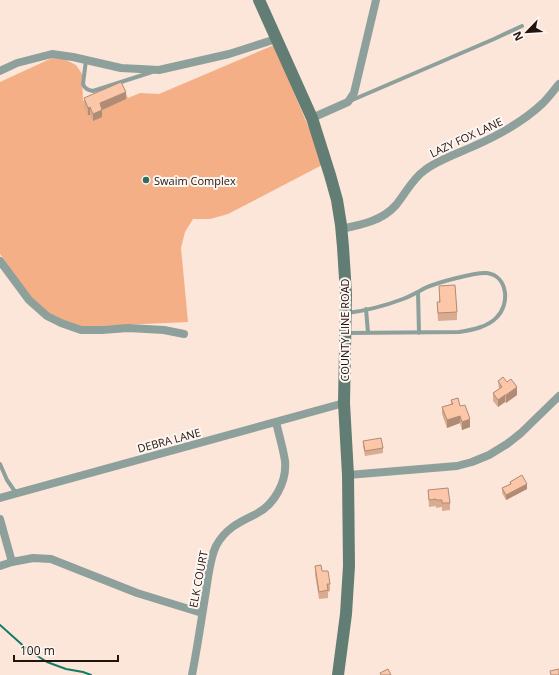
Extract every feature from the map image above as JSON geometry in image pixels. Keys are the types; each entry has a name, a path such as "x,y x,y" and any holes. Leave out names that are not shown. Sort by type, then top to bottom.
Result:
{"street":[{"name":"COUNTY LINE ROAD","path":"259,0 312,118 337,200 341,229 346,294 344,403 348,475 349,566 346,614 338,675"},
{"path":"312,118 348,102 354,93 376,0"},
{"path":"0,71 17,63 52,54 73,57 121,68 159,70 229,54 276,39"},
{"name":"LAZY FOX LANE","path":"341,229 374,221 396,205 413,180 424,170 434,164 476,146 522,121 544,102 559,84"},
{"path":"0,261 29,300 47,316 61,324 81,330 128,328 164,330 184,334"},
{"path":"348,475 457,466 472,462 507,444 521,433 559,396"},
{"name":"DEBRA LANE","path":"0,498 344,403"},
{"name":"ELK COURT","path":"192,675 212,554 217,544 230,528 267,507 281,487 285,473 285,461 276,422"},
{"path":"0,519 12,562"},
{"path":"0,566 33,558 51,559 137,593 202,613"}],"lane":[{"path":"348,102 494,40 522,26"},
{"path":"86,60 83,84 85,88 93,91 159,70"},
{"path":"345,313 402,300 425,288 450,280 488,273 497,276 503,285 506,296 503,308 497,317 486,325 472,330 459,332 345,334"},
{"path":"418,292 419,333"},
{"path":"366,309 368,333"},
{"path":"0,464 7,480 16,494"}],"shaded area":[{"name":"Swaim Complex","path":"274,45 324,164 228,214 210,219 193,219 185,232 181,248 188,322 79,327 54,319 30,298 0,254 0,82 52,58 64,59 76,65 82,74 83,101 89,101 123,86 128,98 140,93 159,94"}],"building":[{"path":"121,82 126,92 100,103 102,110 93,114 90,107 88,108 84,98"},
{"path":"455,285 457,312 438,313 437,302 440,302 439,286"},
{"path":"503,377 507,382 511,379 517,387 498,400 493,393 502,387 498,381"},
{"path":"458,398 460,406 465,405 470,419 462,422 460,416 447,420 442,407 453,404 451,400"},
{"path":"381,438 383,448 365,451 363,441"},
{"path":"522,475 527,484 506,495 502,488 511,484 510,482"},
{"path":"448,488 450,503 442,503 442,500 436,499 429,500 428,490"},
{"path":"321,565 322,571 328,571 330,584 327,584 328,590 319,592 315,566"},
{"path":"388,669 391,675 381,675 380,673"},
{"path":"559,669 559,675 551,675 550,671"}],"waterway":[{"path":"0,625 28,650 47,662 66,669 91,675"}],"place":[{"name":"Swaim Complex","path":"146,180"}]}
